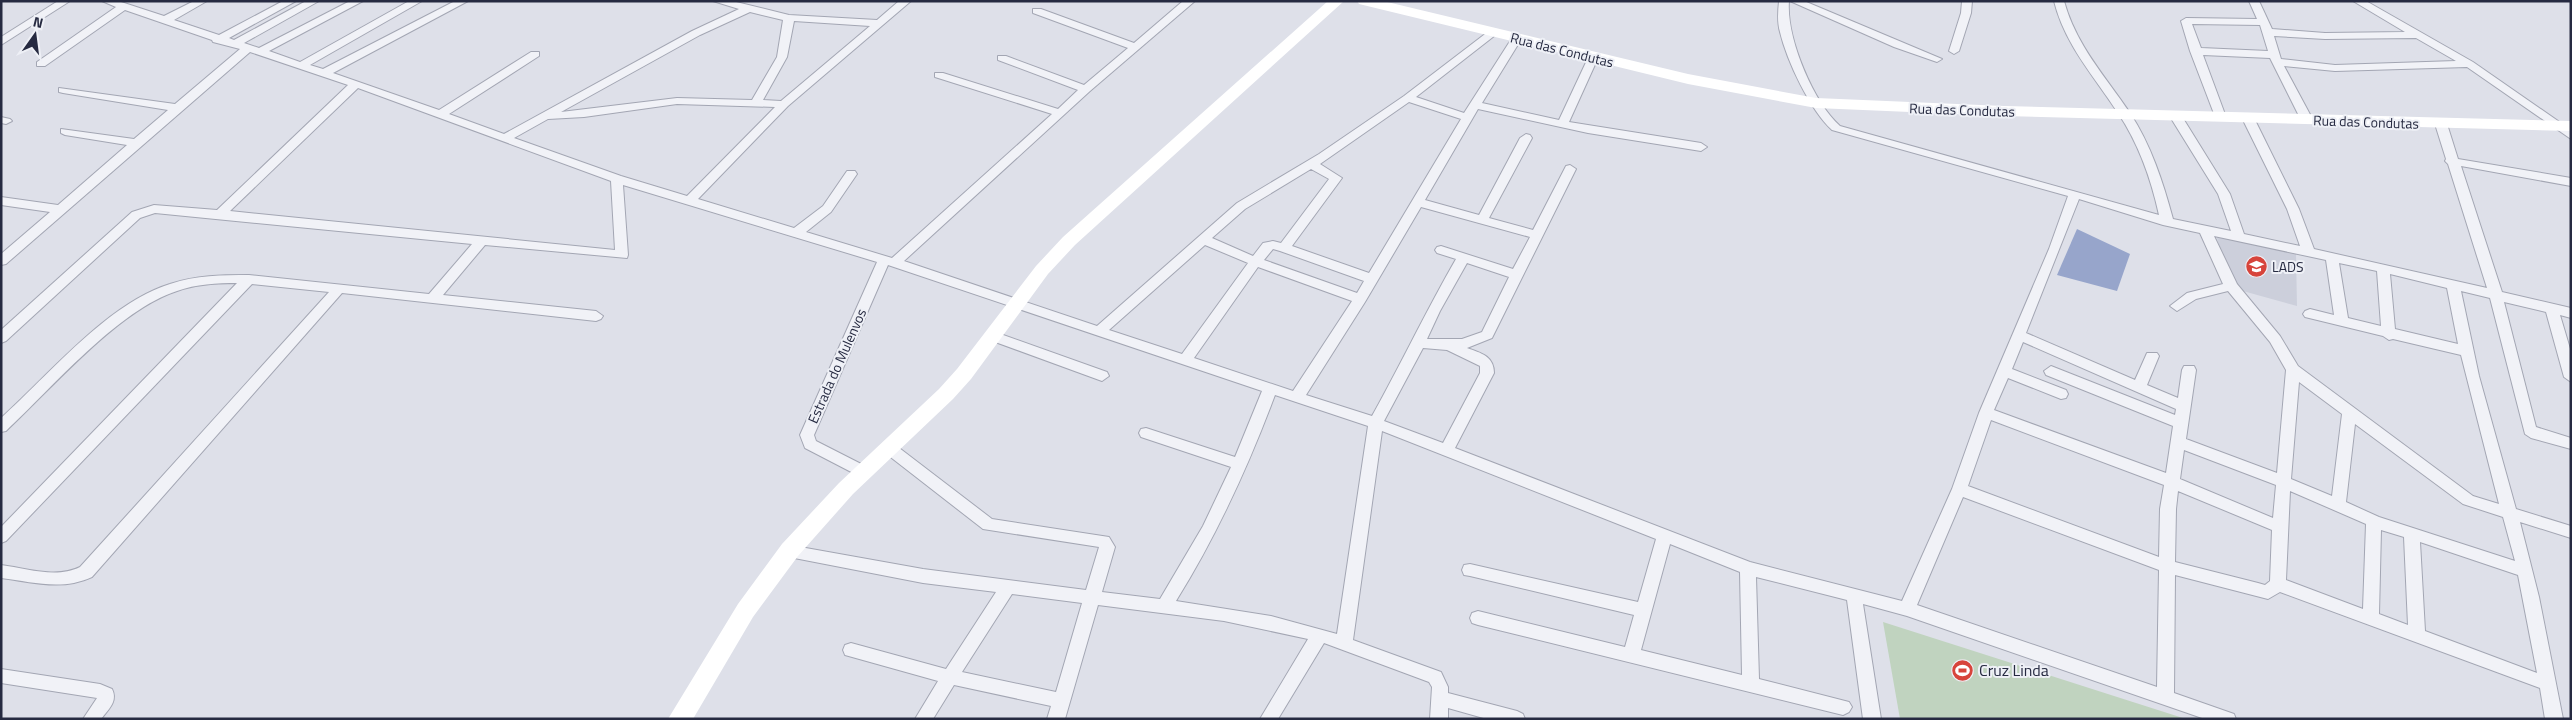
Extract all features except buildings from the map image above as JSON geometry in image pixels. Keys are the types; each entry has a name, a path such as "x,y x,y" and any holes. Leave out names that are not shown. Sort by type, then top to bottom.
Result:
{"street":[{"path":"1,42 65,1"},
{"path":"107,1 217,40 356,84 503,139 617,178 889,262 1376,424 1748,568 1907,609 2228,719"},
{"path":"41,64 127,8 146,1"},
{"path":"163,21 202,1"},
{"path":"217,40 291,1"},
{"path":"232,45 314,1"},
{"path":"1,261 176,108 253,51 358,1"},
{"path":"301,66 418,1"},
{"path":"324,73 463,1"},
{"path":"718,1 789,18 880,23"},
{"path":"689,201 784,104 906,1"},
{"path":"889,262 1086,89 1190,1"},
{"path":"680,719 750,606 788,551 823,512 946,394 1042,270 1090,221 1338,1"},
{"name":"Rua das Condutas","path":"1364,1 1593,58 1750,92 1816,103 1900,108 2440,124 2571,126"},
{"path":"1784,1 1786,34 1816,103 1829,124 1836,128 2075,194 2167,222 2332,256 2571,313"},
{"path":"1795,1 1898,45 1937,59"},
{"path":"1954,51 1958,31 1968,12 1966,1"},
{"path":"2059,1 2069,34 2125,114 2157,177 2167,222"},
{"path":"2254,1 2275,58 2307,120"},
{"path":"2358,1 2469,64 2571,136"},
{"path":"503,139 696,32 748,9"},
{"path":"1037,11 1136,47"},
{"path":"756,102 782,56 789,18"},
{"path":"2220,117 2187,20 2265,27 2325,36 2418,35"},
{"path":"1099,332 1241,206 1311,164 1408,98 1493,33"},
{"path":"1296,398 1360,299 1476,105 1492,74 1517,38"},
{"path":"2196,51 2275,58 2335,68 2469,64"},
{"path":"439,115 534,54"},
{"path":"1002,58 1086,89"},
{"path":"1563,124 1593,58"},
{"path":"939,74 1060,113"},
{"path":"219,214 356,84"},
{"path":"63,90 176,108"},
{"path":"1408,98 1468,118"},
{"path":"543,116 584,114 678,101 784,104"},
{"path":"1476,105 1626,137 1701,147"},
{"path":"2175,115 2224,194 2239,237"},
{"path":"2248,118 2293,209 2308,251"},
{"path":"2440,124 2496,295 2530,430 2536,434 2571,444"},
{"path":"65,131 136,143"},
{"path":"1482,220 1526,138"},
{"path":"2451,161 2571,182"},
{"path":"1284,248 1336,178 1311,164"},
{"path":"1452,347 1477,341 1487,335 1570,169"},
{"path":"795,234 827,210 851,174"},
{"path":"1,338 136,215 154,209 622,255 617,178"},
{"path":"1907,609 1959,489 1986,413 2055,249 2075,194"},
{"path":"1,201 60,209"},
{"path":"1418,202 1536,235"},
{"path":"2204,231 2231,286 2275,339 2294,370 2458,494 2478,505 2571,532"},
{"path":"1203,238 1256,262 1360,299"},
{"path":"433,298 482,240"},
{"path":"1184,360 1267,246 1273,245 1284,248 1371,279"},
{"path":"1441,250 1517,275"},
{"path":"1344,643 1376,424 1419,343 1433,311 1464,256"},
{"path":"2332,256 2342,322"},
{"name":"Estrada do Mulenvos","path":"864,472 810,444 807,435 889,262"},
{"path":"2383,268 2390,335"},
{"path":"1,427 114,320 150,297 195,281 217,278 249,279 596,316"},
{"path":"1,537 249,279"},
{"path":"2177,306 2204,292 2231,286"},
{"path":"2453,286 2466,351 2523,570 2554,719"},
{"path":"1,571 66,580 78,578 86,572 339,289"},
{"path":"2552,309 2571,377"},
{"path":"2310,314 2390,335 2466,351"},
{"path":"2018,334 2182,406"},
{"path":"992,336 1102,376"},
{"path":"1419,343 1452,347 1483,360 1487,365 1487,373 1447,450"},
{"path":"2139,387 2152,356"},
{"path":"2051,370 2180,423"},
{"path":"2165,698 2168,509 2182,406 2189,370"},
{"path":"1959,489 2167,566 2268,592 2278,584 2280,527 2294,370"},
{"path":"2004,371 2061,394"},
{"path":"1164,607 1190,567 1241,465 1270,389"},
{"path":"1986,413 2173,482 2280,527"},
{"path":"2338,506 2349,413"},
{"path":"1146,433 1241,465"},
{"path":"2178,442 2284,482 2374,521 2523,570"},
{"path":"888,448 988,525 1104,540 1106,548 1056,719"},
{"path":"2371,617 2374,521"},
{"path":"2412,533 2417,636"},
{"path":"1631,656 1664,536"},
{"path":"788,551 876,568 1006,588 1233,616 1320,635 1435,677 1440,682 1439,719"},
{"path":"1748,568 1752,684"},
{"path":"1470,570 1644,610"},
{"path":"2278,584 2548,684"},
{"path":"924,719 1006,588"},
{"path":"1854,596 1872,719"},
{"path":"1478,618 1843,707"},
{"path":"1268,719 1320,635"},
{"path":"851,650 949,677 1060,700"},
{"path":"1,676 100,691 106,694 105,701 90,719"},
{"path":"1441,698 1517,719"}],"shaded area":[{"path":"2216,235 2296,252 2297,306 2232,288"}],"green space":[{"name":"Cruz Linda","path":"1883,622 2186,719 1900,719"}],"water":[{"path":"2077,229 2130,254 2117,291 2057,275"}],"place":[{"name":"LADS","path":"2256,267"},
{"name":"Cruz Linda","path":"1963,670"}]}
